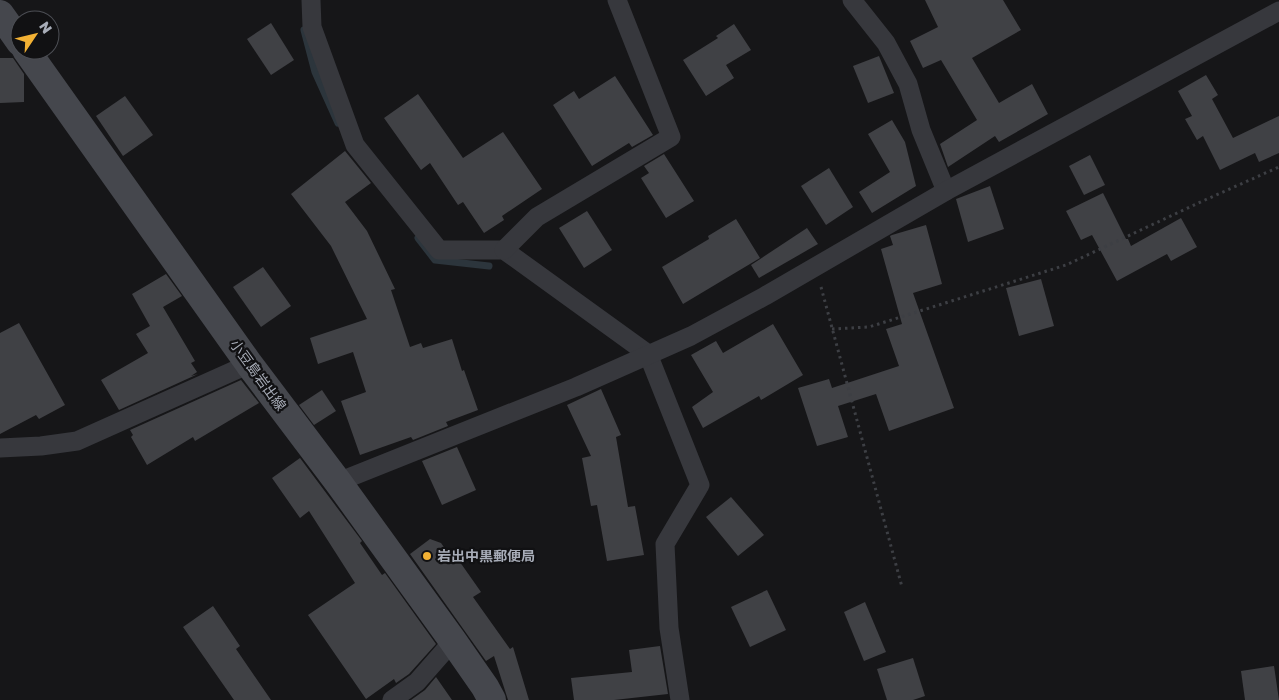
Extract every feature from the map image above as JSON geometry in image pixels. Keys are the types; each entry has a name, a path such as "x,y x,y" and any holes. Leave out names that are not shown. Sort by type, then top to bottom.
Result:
{"main road":[{"path":"0,14 10,28"},
{"name":"小豆島岩出線","path":"33,60 249,364 338,482 453,641 492,700"}],"street":[{"path":"311,0 312,26 355,145 439,250 504,250 648,354 700,485 665,544 669,628 680,700"},
{"path":"504,250 537,217 671,137 617,0"},
{"path":"852,0 886,43 908,84 921,130 946,191"},
{"path":"338,482 576,387 691,336 816,267 946,191 1279,11"},
{"path":"0,448 41,446 77,441 249,364"},
{"path":"392,700 417,682 453,641"}],"path":[{"path":"832,328 869,327 1066,265 1279,167"},
{"path":"816,267 902,587"}],"building":[{"path":"925,0 1003,0 1021,30 972,58 999,103 1032,84 1048,114 999,142 995,136 948,167 940,144 977,120 941,60 923,68 910,41 938,27"},
{"path":"271,23 294,60 271,75 247,39"},
{"path":"734,24 751,50 726,65 734,78 706,96 683,60 718,38 716,36"},
{"path":"879,56 894,93 868,103 853,66"},
{"path":"0,58 10,58 10,60 14,60 24,74 24,102 0,103"},
{"path":"1206,75 1218,95 1212,99 1233,138 1279,116 1279,153 1259,162 1255,153 1220,170 1203,136 1197,140 1185,119 1192,116 1178,91"},
{"path":"615,76 653,135 632,147 629,143 592,166 553,105 574,91 579,99"},
{"path":"418,94 463,158 503,132 542,189 502,216 504,220 484,233 463,202 458,205 430,163 421,170 384,118"},
{"path":"125,96 153,135 123,156 96,116"},
{"path":"892,120 905,142 916,186 872,213 859,192 890,172 868,134"},
{"path":"345,151 371,183 345,202 367,231 395,289 391,290 410,347 421,343 423,348 452,339 462,371 464,370 478,410 446,422 448,426 413,440 411,437 360,455 341,401 366,392 353,352 318,364 310,338 367,319 331,246 291,194"},
{"path":"664,154 694,201 666,218 641,178 649,173 644,166"},
{"path":"1090,155 1105,185 1084,195 1069,166"},
{"path":"829,168 853,207 826,225 801,186"},
{"path":"990,186 1004,229 968,242 956,199"},
{"path":"1103,193 1131,246 1181,218 1197,247 1171,261 1167,254 1117,281 1092,235 1081,240 1066,211"},
{"path":"587,211 612,250 584,268 559,228"},
{"path":"736,219 760,258 683,304 662,267 709,239 708,236"},
{"path":"926,225 942,284 913,293 954,408 889,431 876,394 838,406 848,437 817,446 798,388 829,379 832,388 899,366 886,329 902,324 881,249 893,245 890,236"},
{"path":"807,228 818,244 759,278 751,265"},
{"path":"263,267 291,306 261,327 233,287"},
{"path":"166,274 182,296 163,307 195,361 191,363 197,372 191,376 198,374 119,410 101,380 148,353 136,334 150,326 132,294"},
{"path":"1041,279 1054,326 1019,336 1006,288"},
{"path":"19,323 65,405 39,419 36,415 0,434 0,333"},
{"path":"773,324 803,375 761,400 759,396 703,428 692,407 713,392 691,355 716,341 723,353"},
{"path":"241,380 259,403 195,441 193,437 147,465 131,437 133,435 130,430"},
{"path":"601,389 621,435 616,437 628,507 635,506 644,555 607,561 597,505 591,506 582,458 591,456 567,405"},
{"path":"322,390 336,411 314,425 299,405"},
{"path":"457,447 476,490 442,505 422,461"},
{"path":"300,458 362,541 360,543 382,575 385,573 436,644 409,674 396,683 394,679 366,699 308,615 355,583 309,511 300,518 272,478"},
{"path":"731,497 764,535 738,556 706,517"},
{"path":"430,539 441,543 451,557 455,555 481,592 473,597 510,649 513,647 529,700 508,700 494,656 486,661 410,554"},
{"path":"767,590 786,630 750,647 731,607"},
{"path":"865,602 886,652 864,661 844,612"},
{"path":"213,606 240,646 236,649 271,700 234,700 183,627"},
{"path":"660,646 668,694 614,700 574,700 571,678 632,672 629,650"},
{"path":"913,658 925,696 913,700 887,700 877,669"},
{"path":"1274,666 1279,700 1245,700 1241,671"},
{"path":"436,677 452,700 411,700 425,690"}],"waterway":[{"path":"304,30 315,72 338,123"},
{"path":"418,238 435,260 489,266"}],"place":[{"name":"岩出中黒郵便局","path":"427,556"}]}
